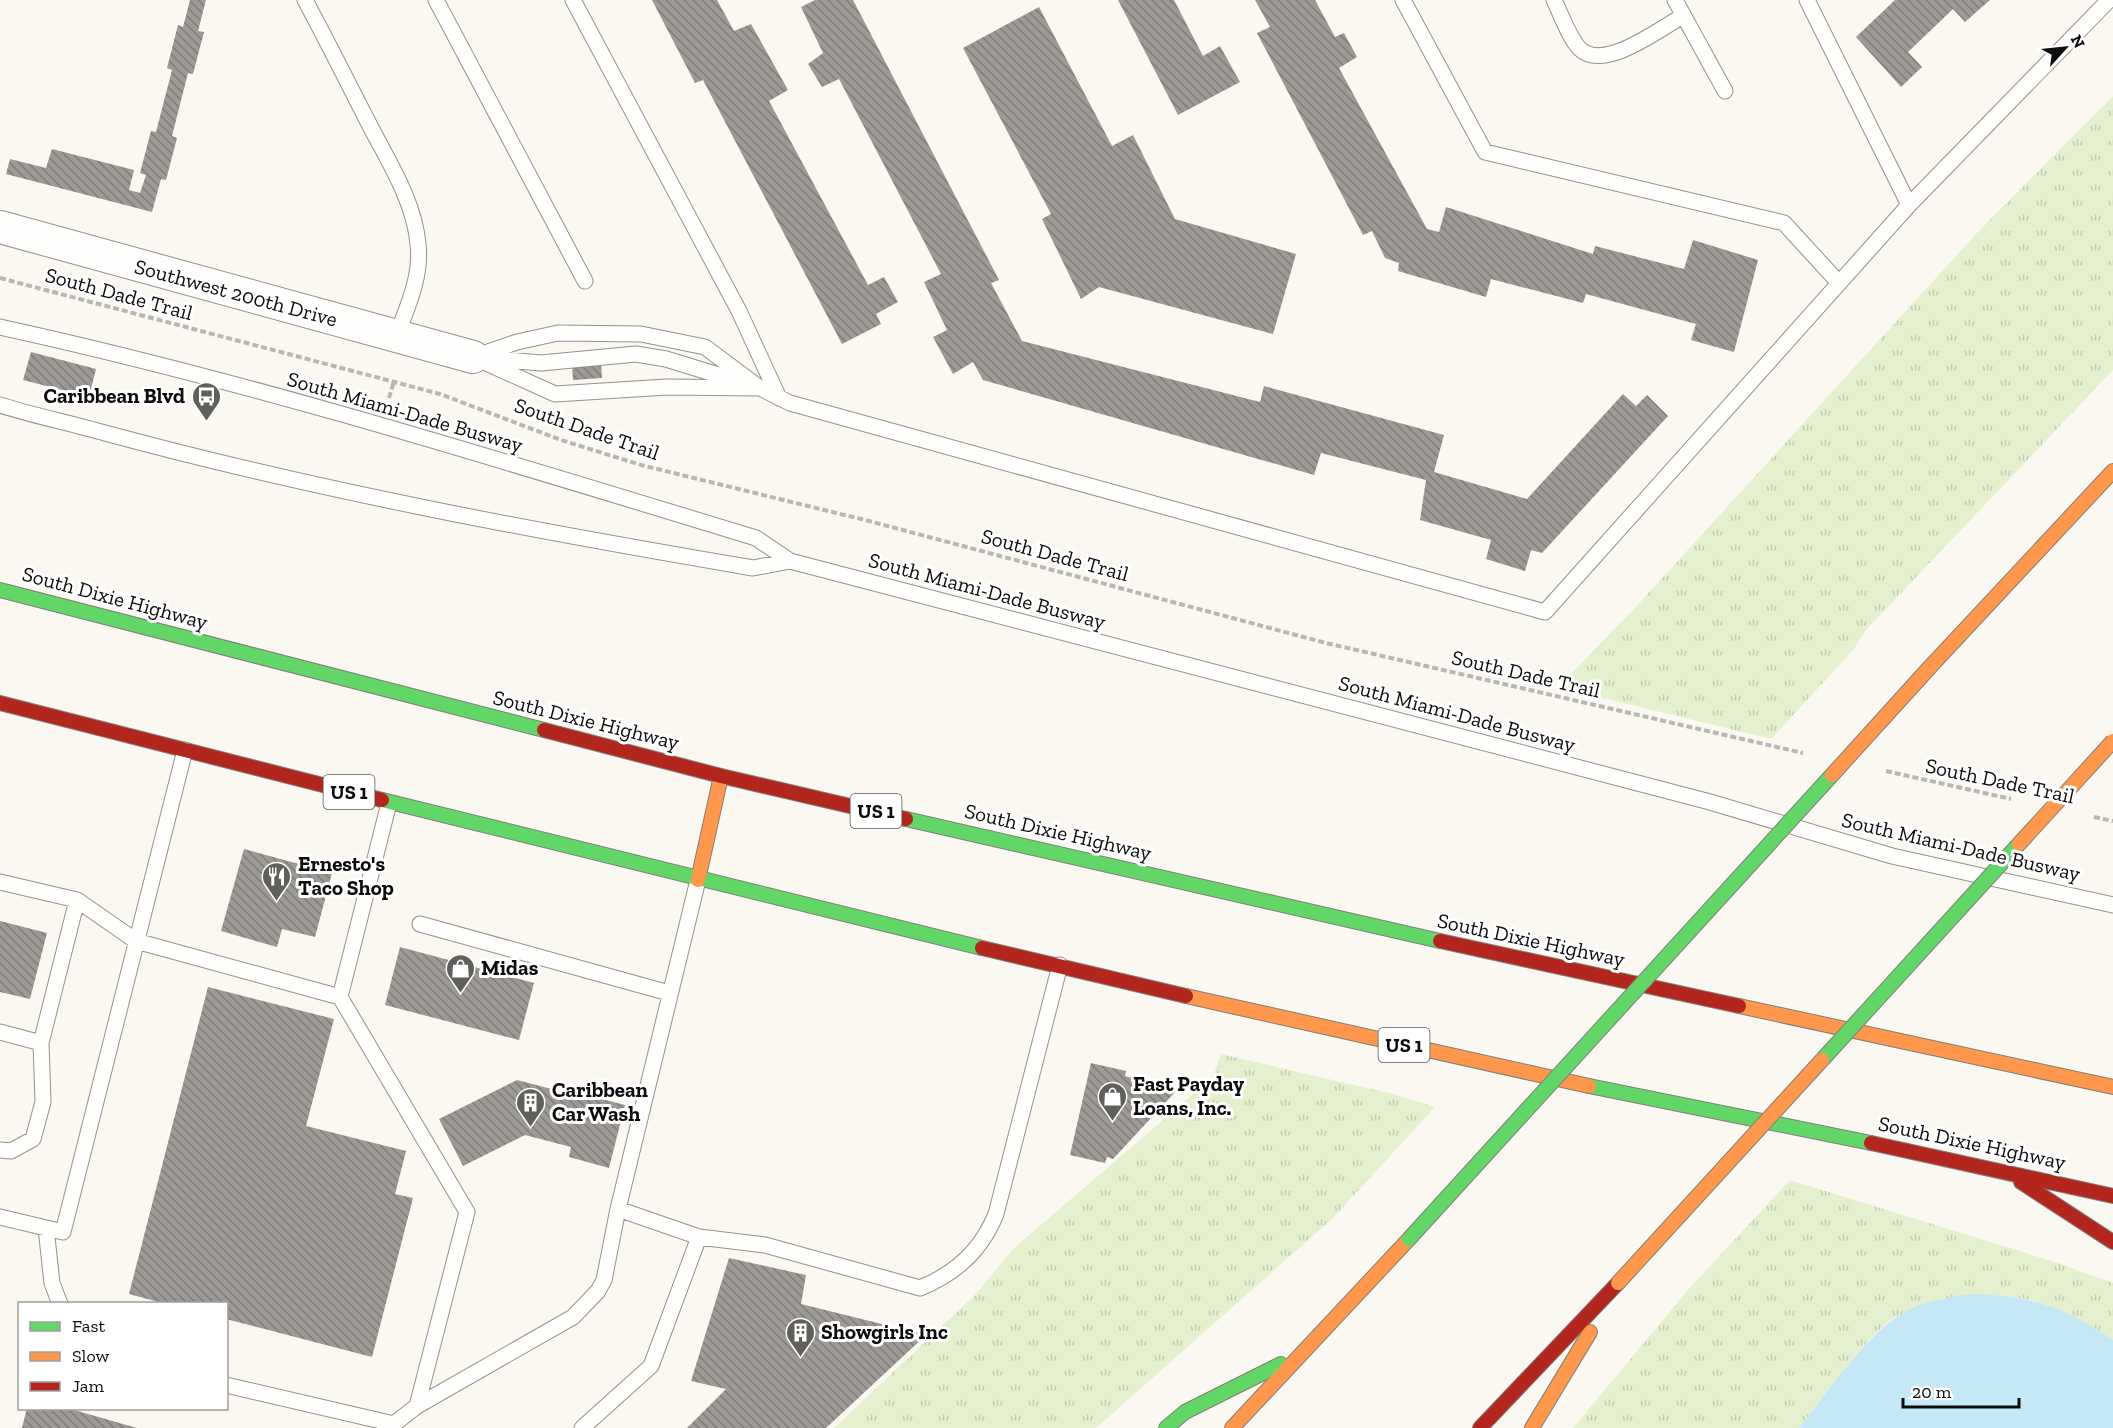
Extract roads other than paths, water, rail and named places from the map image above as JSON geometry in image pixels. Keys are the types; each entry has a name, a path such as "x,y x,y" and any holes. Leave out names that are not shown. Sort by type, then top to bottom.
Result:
{"highway":[{"path":"1232,1428 1408,1239 1930,667 2113,471"},
{"name":"South Dixie Highway","path":"0,590 721,776 1430,940 2113,1087"},
{"name":"South Dixie Highway","path":"0,703 698,880 1382,1041 2002,1170 2113,1196"},
{"path":"1480,1428 1618,1283 2113,741"},
{"path":"698,880 721,776"},
{"path":"2002,1170 2113,1242"},
{"path":"1532,1428 1618,1283"},
{"path":"1166,1428 1185,1412 1302,1354"}],"street":[{"name":"Southwest 200th Drive","path":"0,227 472,357"}],"lane":[{"path":"305,0 402,188 415,224 419,246 416,276 396,337"},
{"path":"436,0 585,281"},
{"path":"573,0 739,310 779,398"},
{"path":"1403,0 1485,152 1784,223 1839,283"},
{"path":"1554,0 1579,48 1592,56 1612,56 1683,16"},
{"path":"1675,0 1725,91"},
{"path":"1807,0 1909,205"},
{"path":"472,357 517,342 558,333 641,334 705,347 760,388 779,398 915,440 1545,612 1909,205 2109,0"},
{"name":"South Miami-Dade Busway","path":"0,327 103,351 446,443 756,538 790,561 1699,799 1892,856 2113,905"},
{"path":"472,357 541,363 636,354 666,359 760,388"},
{"path":"472,357 555,394 667,387 760,388"},
{"name":"South Miami-Dade Busway","path":"0,405 207,461 350,494 521,528 753,568 790,561"},
{"path":"0,1217 63,1232 184,750"},
{"path":"340,997 389,803"},
{"path":"228,1386 394,1426 417,1406 523,1347 583,1309 604,1280 618,1209 698,880"},
{"path":"0,882 77,900 136,941 340,997 467,1212 417,1406"},
{"path":"0,1150 11,1151 33,1139 42,1102 41,1043 77,900"},
{"path":"420,924 669,993"},
{"path":"618,1209 699,1237 765,1245 920,1288 942,1280 962,1263 987,1235 996,1214 1060,965"},
{"path":"0,1032 41,1043"},
{"path":"46,1228 52,1283 59,1302"},
{"path":"582,1428 651,1366 699,1237"}],"water":[{"path":"1969,1294 2010,1297 2045,1305 2078,1319 2113,1340 2113,1428 1799,1428 1850,1362 1879,1331 1895,1318 1924,1303"}],"place":[{"name":"Caribbean Blvd","path":"206,422"},
{"name":"Ernesto's Taco Shop","path":"277,902"},
{"name":"Midas","path":"460,994"},
{"name":"Fast Payday Loans, Inc.","path":"1112,1122"},
{"name":"Caribbean Car Wash","path":"531,1128"},
{"name":"Showgirls Inc","path":"800,1358"}]}
